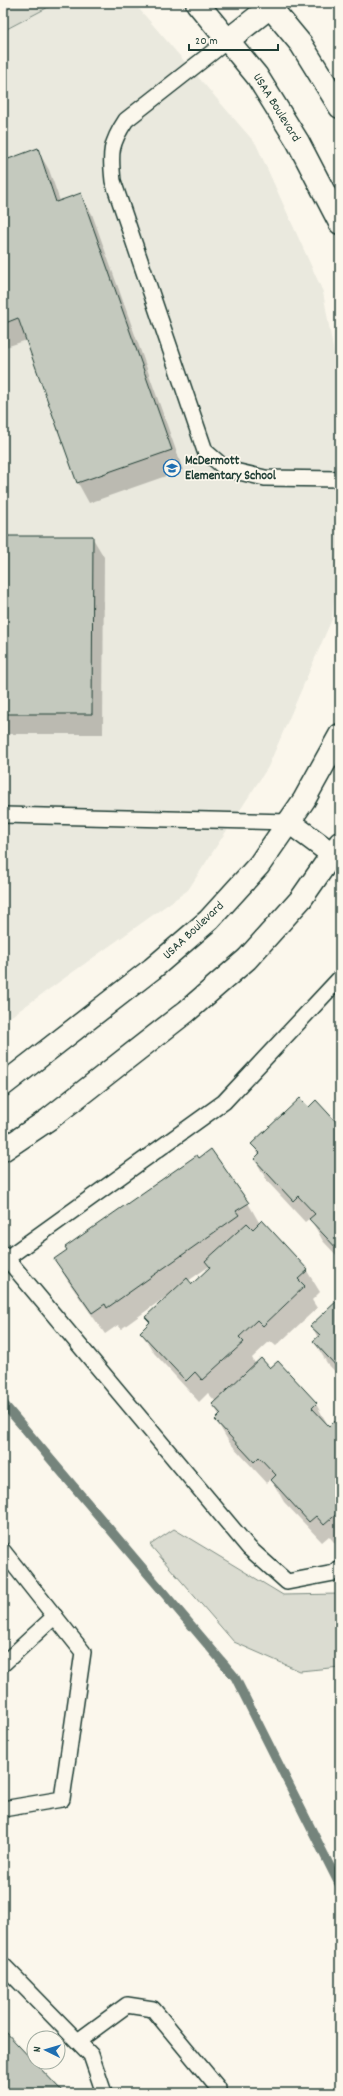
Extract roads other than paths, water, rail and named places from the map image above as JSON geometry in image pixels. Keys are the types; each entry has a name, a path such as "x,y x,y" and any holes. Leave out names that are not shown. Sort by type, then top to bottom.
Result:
{"street":[{"name":"USAA Boulevard","path":"197,3 257,76 294,135 340,223"},
{"path":"228,40 271,4 301,44 340,107"},
{"name":"USAA Boulevard","path":"3,1085 152,969 209,920 259,864 289,822 304,800 340,735"},
{"path":"3,1150 49,1119 180,1016 247,958 301,899 337,852 289,822"}],"lane":[{"path":"228,40 126,120 114,138 110,158 113,181 205,451 226,469 265,478 340,479"},
{"path":"3,815 289,822"},
{"path":"340,978 224,1102 5,1256 249,1548 287,1582 334,1573 340,1568"},
{"path":"3,1551 83,1652 62,1799 6,1805"},
{"path":"3,1664 55,1616"},
{"path":"3,1965 91,2055 104,2093"},
{"path":"78,2041 127,2005 153,2009 218,2088"}],"waterway":[{"path":"3,1403 235,1677 340,1886"}],"place":[{"name":"McDermott Elementary School","path":"172,468"}]}
